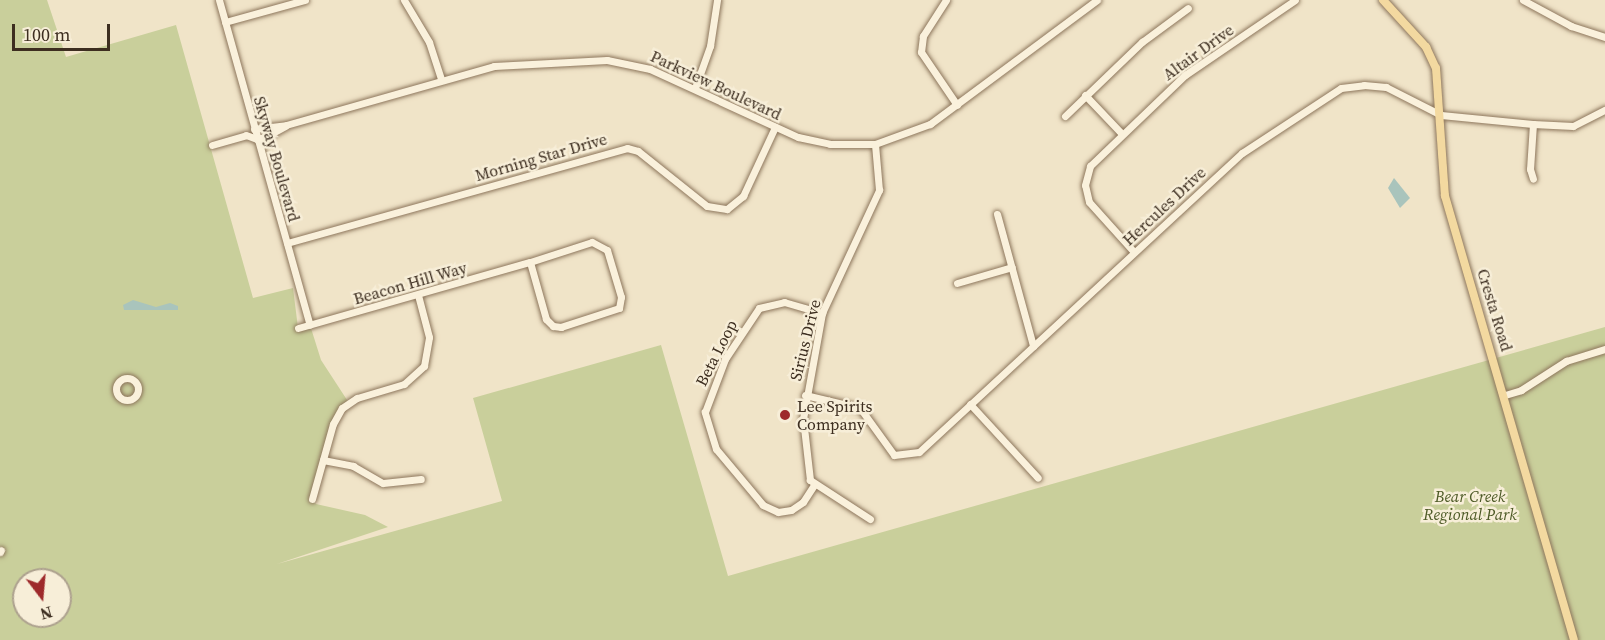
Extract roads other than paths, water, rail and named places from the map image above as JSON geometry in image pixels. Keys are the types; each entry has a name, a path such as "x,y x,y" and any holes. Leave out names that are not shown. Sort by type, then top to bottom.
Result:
{"main road":[{"name":"Cresta Road","path":"1383,0 1432,58 1439,81 1445,196 1505,395 1574,640"}],"street":[{"name":"Skyway Boulevard","path":"219,0 310,325"},
{"path":"225,22 305,0"},
{"path":"404,0 429,42 441,80"},
{"path":"695,88 710,46 717,0"},
{"path":"946,0 923,36 921,52 957,105"},
{"name":"Parkview Boulevard","path":"254,129 286,125 441,80 509,63 607,60 637,64 695,88 775,127 822,143 875,144 916,132 957,105 1097,0"},
{"name":"Altair Drive","path":"1134,252 1096,212 1086,193 1086,176 1095,159 1185,75 1295,0"},
{"path":"1523,0 1571,26 1605,37"},
{"path":"1065,116 1142,42 1188,8"},
{"name":"Hercules Drive","path":"805,395 860,408 871,418 888,450 903,456 919,452 1242,153 1331,92 1352,85 1386,87 1441,115 1533,124 1573,126 1605,110"},
{"path":"1085,95 1122,134"},
{"path":"1533,124 1530,169 1533,179"},
{"name":"Parkview Boulevard","path":"212,145 246,135 257,139 286,125"},
{"name":"Morning Star Drive","path":"287,243 627,148 638,151 707,206 727,209 743,196 775,127"},
{"name":"Sirius Drive","path":"814,485 806,466 805,395 822,313 879,190 875,144"},
{"path":"997,214 1033,346"},
{"name":"Beacon Hill Way","path":"298,328 598,242 607,250 621,297 619,308 571,325 553,326 546,319 530,262"},
{"path":"957,283 1012,267"},
{"path":"312,499 333,424 342,408 357,398 405,384 424,366 429,337 418,295"},
{"name":"Beta Loop","path":"814,485 798,507 770,510 716,449 705,412 725,359 759,308 784,302 822,313"},
{"path":"1505,395 1521,390 1566,361 1605,349"},
{"path":"970,404 1038,478"},
{"path":"323,460 353,466 383,483 420,478"},
{"path":"814,485 870,519"}],"water":[{"path":"1394,178 1410,198 1400,208 1388,188"},
{"path":"133,300 156,307 170,303 178,306 178,310 124,310 123,305"}],"place":[{"name":"Lee Spirits Company","path":"785,415"}],"park label":[{"name":"Bear Creek Regional Park","path":"1470,505"}]}
